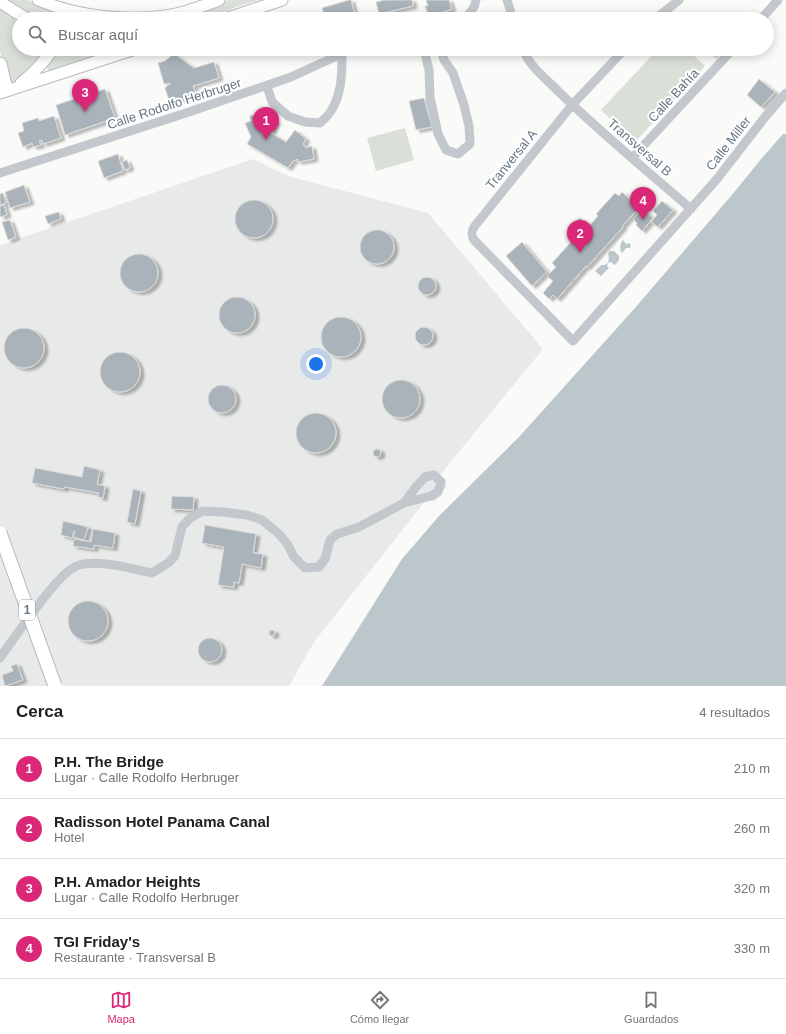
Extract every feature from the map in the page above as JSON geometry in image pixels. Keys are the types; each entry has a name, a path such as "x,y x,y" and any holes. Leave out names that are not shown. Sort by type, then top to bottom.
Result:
{"highway":[{"path":"0,64 7,90"},
{"name":"1","path":"0,533 55,686"}],"main road":[{"path":"38,0 63,9 80,12"},
{"path":"184,12 219,0"},
{"path":"246,12 282,0"},
{"path":"0,2 16,12"},
{"path":"7,90 37,70 49,56"},
{"path":"7,90 113,56"}],"street":[{"path":"470,12 476,0"},
{"path":"507,0 511,12"},
{"path":"664,12 679,0"},
{"path":"767,12 778,0"},
{"name":"Calle Rodolfo Herbruger","path":"0,173 267,86 338,56"},
{"path":"267,86 272,102 288,116 305,122 320,123 330,112 337,98 342,76 342,56"},
{"path":"426,56 429,70 430,97 438,134 446,150 458,154 470,144 468,126 464,106 453,73 443,56"},
{"name":"Transversal B","path":"526,56 536,69 572,105 691,209"},
{"name":"Tranversal A","path":"472,231 474,226 572,105 618,56"},
{"name":"Calle Bahía","path":"632,158 727,56"},
{"name":"Calle Miller","path":"472,231 474,240 573,341 717,179 765,117 786,93"},
{"path":"0,658 23,624 45,596 68,571 78,565 103,564 152,573 168,563 175,556 182,527 190,518 203,512 222,512 247,515 262,520 279,534 288,545 294,557 305,568 319,567 325,559 330,540 337,534 359,527 404,503"}],"shaded area":[{"path":"5,0 27,0 59,12 26,12"},
{"path":"229,0 259,0 224,12 194,12"},
{"path":"0,8 12,15 12,56 43,56 17,83 9,85 0,51"},
{"path":"51,56 101,56 54,72 48,71 46,64"},
{"path":"651,56 694,56 705,66 635,142 601,110"},
{"path":"405,128 414,160 376,171 367,138"},
{"path":"783,134 786,134 786,686 322,686 402,559 439,516 519,437 635,308"},
{"path":"253,159 288,176 428,213 543,349 440,475 447,486 434,502 430,499 426,500 314,642 289,686 0,686 0,245"},
{"path":"623,240 626,244 629,243 631,245 630,248 626,248 622,253 620,246"},
{"path":"610,251 614,251 619,256 619,260 615,265 611,262 608,263 608,253"},
{"path":"608,263 607,266 609,268 601,276 595,271 601,265"}],"building":[{"path":"351,0 354,12 323,12 322,8"},
{"path":"385,0 412,0 413,6 388,12 378,12 376,2"},
{"path":"426,0 449,0 452,9 443,12 427,12 425,6 428,6"},
{"path":"171,56 177,56 194,68 214,62 219,78 193,86 196,94 170,103 165,88 171,83 164,84 158,63 165,61"},
{"path":"759,79 775,92 761,107 747,95"},
{"path":"105,89 115,118 65,135 56,105"},
{"path":"424,98 432,127 416,130 409,101"},
{"path":"254,115 256,119 260,119 263,115 276,121 271,133 286,142 295,130 306,139 303,144 306,148 312,146 314,159 298,162 298,159 293,161 288,168 247,144 251,137 245,123 251,121 250,116"},
{"path":"54,116 61,138 43,144 42,140 39,141 41,145 33,147 32,143 23,147 18,133 24,131 22,123 38,118 39,121"},
{"path":"118,154 123,171 104,178 98,161"},
{"path":"127,160 130,168 125,170 122,162"},
{"path":"24,185 30,202 10,208 5,192"},
{"path":"622,192 638,207 635,210 636,211 557,299 553,295 549,299 543,293 553,281 547,276 556,267 552,263 571,242 573,243 580,235 572,227 580,218 589,226 598,216 596,214 615,193 619,196"},
{"path":"3,193 6,203 0,205 0,194"},
{"path":"250,200 258,200 268,205 272,212 272,226 268,233 258,238 250,238 240,233 238,230 235,223 235,215 240,205 243,203"},
{"path":"662,201 673,210 658,227 651,222 657,215 653,211"},
{"path":"4,205 7,215 0,217 0,206"},
{"path":"640,209 643,209 653,218 642,231 633,219 638,214 637,213"},
{"path":"59,212 61,219 48,224 45,216"},
{"path":"10,220 16,237 8,240 2,222"},
{"path":"374,230 380,230 384,231 391,237 394,247 393,254 387,261 380,264 374,264 370,263 363,257 360,250 360,244 361,240 367,233"},
{"path":"522,242 547,272 532,286 506,256"},
{"path":"135,254 143,254 153,259 157,266 157,280 153,287 143,292 135,292 125,287 123,284 120,277 120,269 125,259 128,257"},
{"path":"427,277 433,280 436,286 433,292 427,295 421,292 418,286 421,280"},
{"path":"240,297 250,302 254,308 254,322 250,328 244,332 234,333 224,328 220,322 219,312 224,302 230,298"},
{"path":"337,317 345,317 352,320 358,326 361,337 358,348 352,354 345,357 337,357 330,354 324,348 321,341 321,333 324,326 330,320"},
{"path":"424,327 430,330 433,336 430,342 424,345 418,342 415,336 418,330"},
{"path":"28,328 35,331 41,337 44,348 43,356 35,365 28,368 20,368 13,365 5,356 4,344 7,337 16,329"},
{"path":"124,352 131,355 137,361 140,372 139,380 131,389 124,392 116,392 109,389 101,380 100,368 103,361 112,353"},
{"path":"401,380 414,386 420,399 414,412 401,418 388,412 382,399 388,386"},
{"path":"222,385 232,389 236,399 232,409 222,413 212,409 208,399 212,389"},
{"path":"316,413 324,415 330,419 334,425 336,433 334,441 330,447 324,451 316,453 308,451 302,447 298,441 296,433 298,425 302,419 308,415"},
{"path":"375,449 379,449 381,453 379,457 375,457 373,455 373,451"},
{"path":"84,466 100,470 97,484 105,486 103,498 98,497 99,493 65,487 64,489 32,483 35,468 82,477"},
{"path":"133,489 141,491 135,524 127,522"},
{"path":"172,496 194,497 193,510 171,509"},
{"path":"63,521 88,527 84,540 73,537 74,531 72,538 61,535"},
{"path":"205,525 256,534 253,553 263,554 261,568 242,564 239,583 234,582 234,587 218,585 224,547 202,543"},
{"path":"93,529 115,533 113,548 94,545 94,549 73,546 74,539 91,542"},
{"path":"92,601 99,604 105,610 108,621 107,629 99,638 92,641 84,641 77,638 69,629 68,617 71,610 80,602"},
{"path":"272,630 275,633 272,636 269,633"},
{"path":"210,638 215,639 221,645 221,655 215,661 210,662 205,661 199,655 198,650 199,645 205,639"},
{"path":"17,664 23,680 5,686 2,675 13,671 11,666"}],"place":[{"name":"P.H. Amador Heights","path":"85,112"},
{"name":"P.H. The Bridge","path":"266,140"},
{"name":"TGI Friday's","path":"643,220"},
{"name":"Radisson Hotel Panama Canal","path":"580,253"}]}
